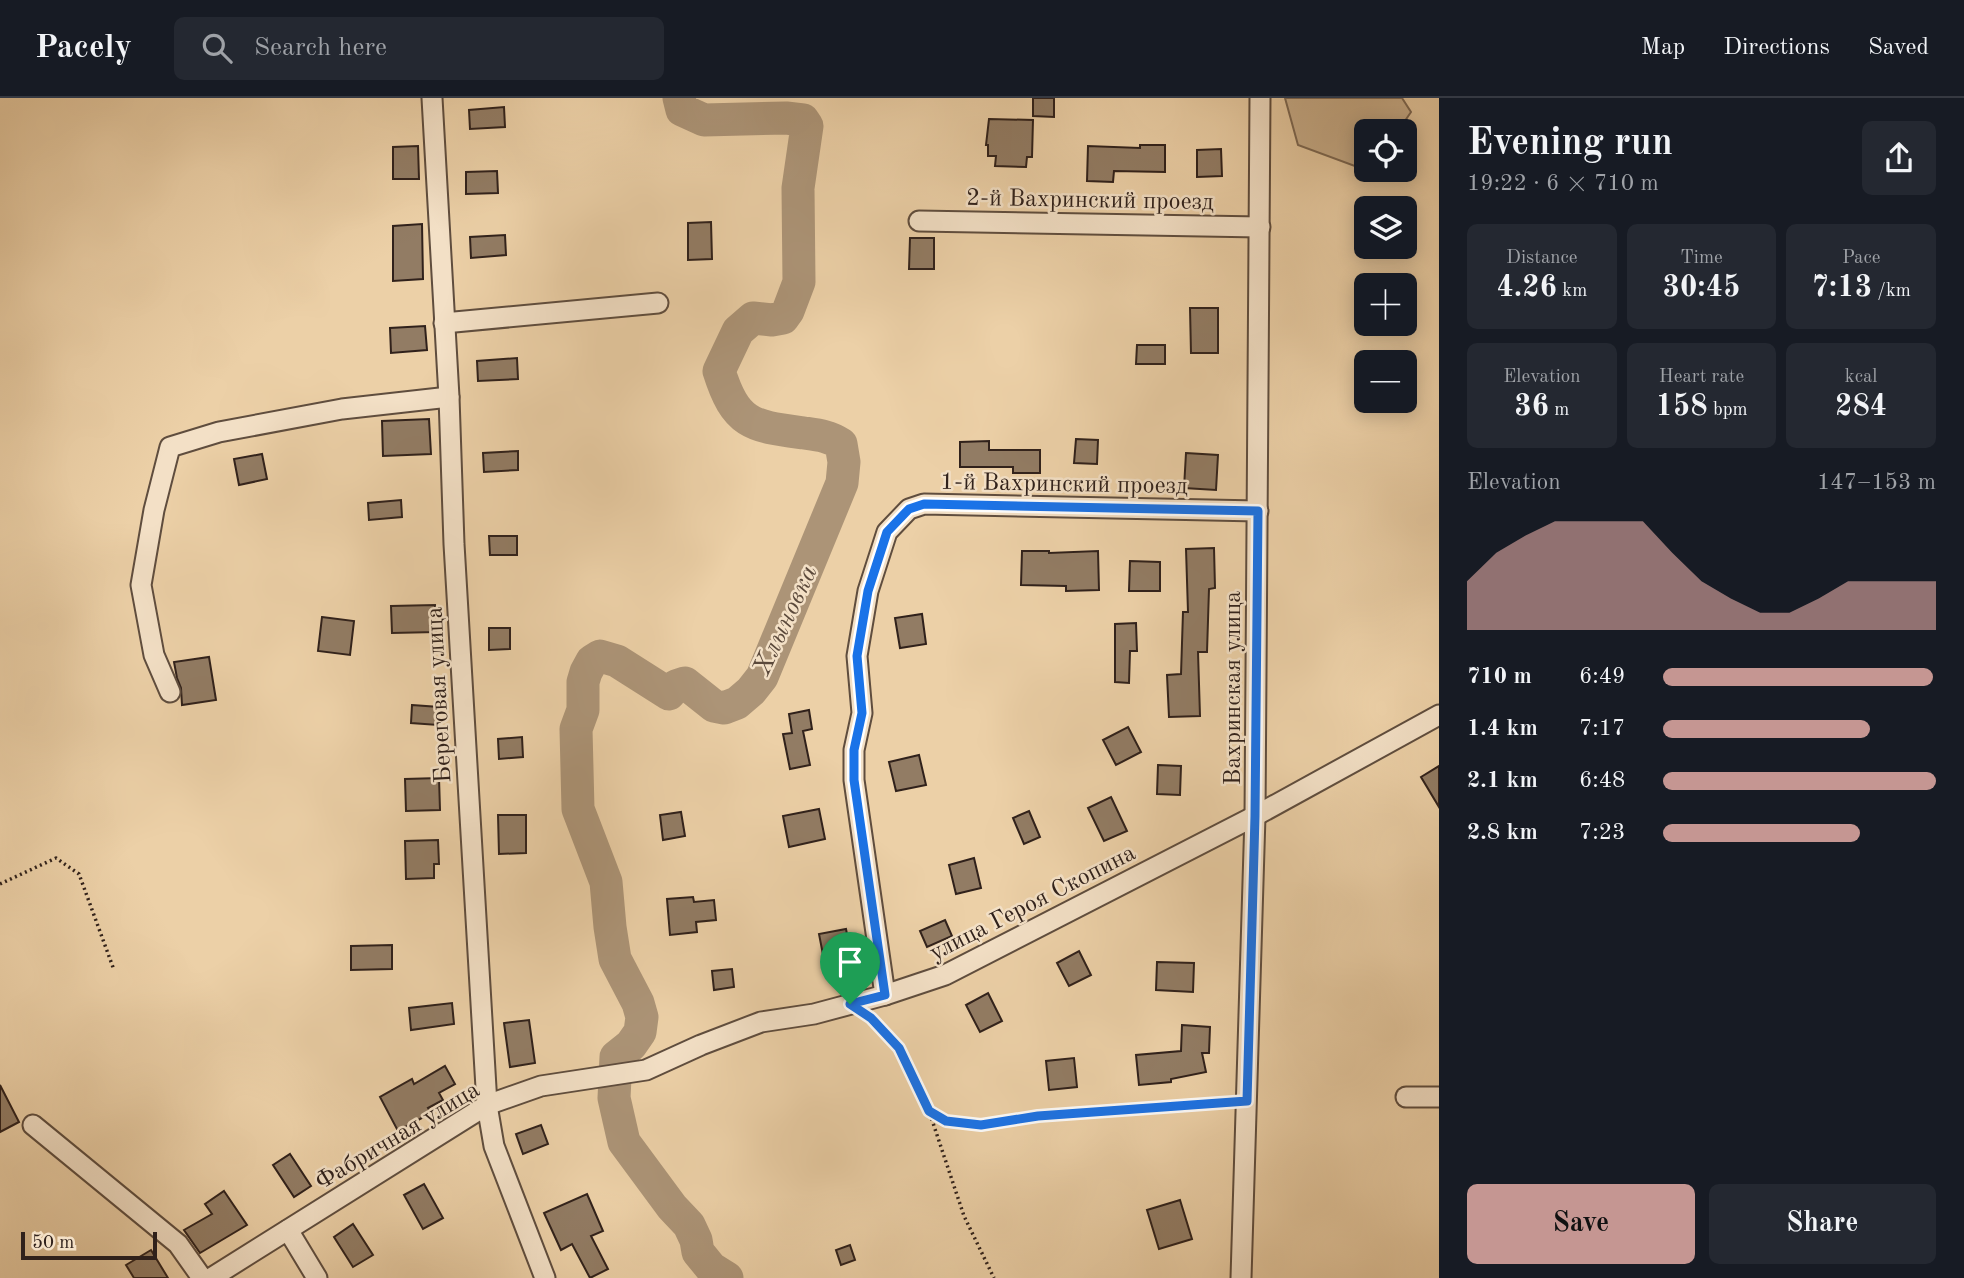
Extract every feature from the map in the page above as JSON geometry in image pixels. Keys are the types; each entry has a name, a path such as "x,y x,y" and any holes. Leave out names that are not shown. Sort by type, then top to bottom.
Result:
{"street":[{"name":"Береговая улица","path":"432,98 449,397 454,544 487,1105 494,1146 545,1278"},
{"name":"Вахринская улица","path":"1241,1278 1255,816 1259,98"},
{"name":"2-й Вахринский проезд","path":"919,221 1260,227"},
{"path":"444,323 658,303"},
{"path":"170,692 154,655 141,585 154,510 170,447 219,432 342,409 449,397"},
{"name":"1-й Вахринский проезд","path":"885,995 854,780 854,750 862,713 857,656 868,591 887,532 909,509 924,504 1258,511"},
{"name":"улица Героя Скопина","path":"616,1075 646,1070 761,1022 814,1014 945,975 1255,816 1439,715"},
{"name":"Фабричная улица","path":"211,1278 487,1105 541,1086 616,1075"},
{"path":"1406,1097 1439,1097"},
{"path":"33,1125 178,1244 202,1278"},
{"path":"288,1230 317,1278"}],"path":[{"path":"0,884 56,858 79,874 114,970"},
{"path":"850,1004 871,1018 899,1048 929,1111 964,1216 994,1278"},
{"path":"929,1111 946,1121 981,1125 1038,1116 1247,1101"}],"shaded area":[{"path":"1285,98 1402,98 1411,112 1406,119 1354,119 1354,166 1298,145"}],"building":[{"path":"1033,98 1054,98 1054,117 1033,116"},
{"path":"504,107 505,127 470,129 469,110"},
{"path":"989,119 1033,120 1032,157 1027,157 1026,167 995,166 996,156 988,156 986,145"},
{"path":"1140,145 1165,145 1165,172 1114,171 1113,182 1087,181 1088,146 1140,148"},
{"path":"418,146 419,179 393,179 393,147"},
{"path":"1221,149 1222,176 1197,177 1197,150"},
{"path":"497,171 498,193 466,194 466,172"},
{"path":"711,222 712,259 688,260 688,223"},
{"path":"422,224 423,279 393,281 393,226"},
{"path":"505,235 506,255 471,258 470,237"},
{"path":"910,238 934,238 934,269 909,269"},
{"path":"1190,308 1218,308 1218,353 1191,353"},
{"path":"425,326 427,350 391,353 390,328"},
{"path":"1137,345 1165,345 1165,364 1136,364"},
{"path":"517,358 518,379 478,381 477,361"},
{"path":"429,419 431,454 383,456 382,421"},
{"path":"1076,439 1098,440 1097,464 1074,463"},
{"path":"989,441 989,450 1040,450 1040,473 1013,473 1013,467 960,467 960,442"},
{"path":"518,451 518,470 484,472 483,453"},
{"path":"1186,453 1218,455 1216,490 1184,488"},
{"path":"262,454 267,479 239,485 234,459"},
{"path":"401,500 402,517 369,520 368,503"},
{"path":"489,536 517,536 517,555 490,555"},
{"path":"1214,548 1215,588 1209,589 1207,652 1198,652 1200,716 1169,717 1167,675 1181,674 1183,612 1188,612 1186,549"},
{"path":"1022,551 1098,551 1099,590 1066,591 1066,586 1021,585"},
{"path":"1130,561 1160,562 1160,591 1129,591"},
{"path":"435,605 436,632 392,633 391,606"},
{"path":"922,614 926,644 900,648 895,618"},
{"path":"322,617 354,621 350,655 318,651"},
{"path":"1136,623 1137,651 1130,651 1129,683 1115,682 1115,624"},
{"path":"489,628 510,628 510,649 489,650"},
{"path":"209,657 216,700 182,705 181,688 174,662"},
{"path":"412,705 439,707 438,725 411,723"},
{"path":"809,710 812,729 803,731 810,765 790,769 783,734 792,733 789,714"},
{"path":"1128,727 1141,752 1116,765 1103,740"},
{"path":"522,737 523,757 499,759 498,739"},
{"path":"919,755 926,785 896,791 889,762"},
{"path":"1158,765 1181,766 1180,795 1157,794"},
{"path":"1439,766 1439,807 1421,777"},
{"path":"439,778 440,810 406,811 405,779"},
{"path":"1111,797 1127,831 1104,841 1088,808"},
{"path":"819,809 825,839 789,847 783,816"},
{"path":"1029,811 1040,837 1024,844 1013,818"},
{"path":"681,812 685,836 663,840 660,815"},
{"path":"498,815 526,815 526,853 499,854"},
{"path":"438,840 439,864 434,864 434,878 406,879 405,841"},
{"path":"974,858 981,888 956,894 949,865"},
{"path":"693,897 694,902 714,900 716,920 696,922 697,932 670,935 667,899"},
{"path":"945,920 952,936 927,947 920,931"},
{"path":"846,929 853,965 826,970 819,934"},
{"path":"392,945 392,969 351,970 351,946"},
{"path":"1079,951 1091,975 1069,986 1057,963"},
{"path":"1157,962 1194,963 1193,992 1156,990"},
{"path":"732,969 734,987 714,990 712,971"},
{"path":"988,993 1002,1021 980,1032 966,1005"},
{"path":"452,1003 454,1024 411,1030 409,1008"},
{"path":"529,1020 535,1063 510,1067 504,1023"},
{"path":"1182,1025 1210,1027 1209,1053 1202,1053 1206,1072 1171,1079 1171,1082 1139,1085 1136,1055 1181,1051"},
{"path":"1074,1058 1077,1087 1049,1090 1046,1061"},
{"path":"445,1066 455,1084 439,1093 443,1100 428,1108 431,1113 398,1131 380,1097 412,1079 414,1084"},
{"path":"0,1085 19,1122 0,1132"},
{"path":"541,1125 548,1144 523,1154 516,1134"},
{"path":"290,1154 311,1186 294,1197 273,1165"},
{"path":"424,1184 443,1218 423,1229 404,1195"},
{"path":"224,1191 247,1225 200,1253 184,1230 212,1214 205,1204"},
{"path":"587,1194 603,1231 591,1236 608,1269 590,1278 572,1244 561,1250 544,1213"},
{"path":"1180,1200 1192,1239 1159,1249 1147,1210"},
{"path":"353,1224 373,1255 353,1267 334,1237"},
{"path":"850,1245 855,1260 841,1265 836,1250"},
{"path":"151,1250 168,1278 134,1278 126,1265"}],"waterway":[{"name":"Хлыновка","path":"679,98 682,110 704,120 786,118 803,120 807,126 798,188 799,282 783,318 753,318 738,331 719,371 732,402 748,420 771,428 832,439 841,444 844,462 842,483 762,677 751,691 737,703 724,708 714,706 685,683 676,686 669,694 617,661 600,656 592,661 586,672 583,682 583,710 576,729 578,809 606,882 615,959 638,1003 642,1017 640,1032 631,1045 616,1057 614,1098 624,1142 672,1207 689,1225 698,1252 711,1268 727,1278"}],"route":[{"path":"924,504 1258,511 1255,816 1247,1101 1038,1116 981,1125 946,1121 929,1111 899,1048 871,1018 850,1004 885,995 854,780 854,750 862,713 857,656 868,591 887,532 909,509 924,504"}]}
